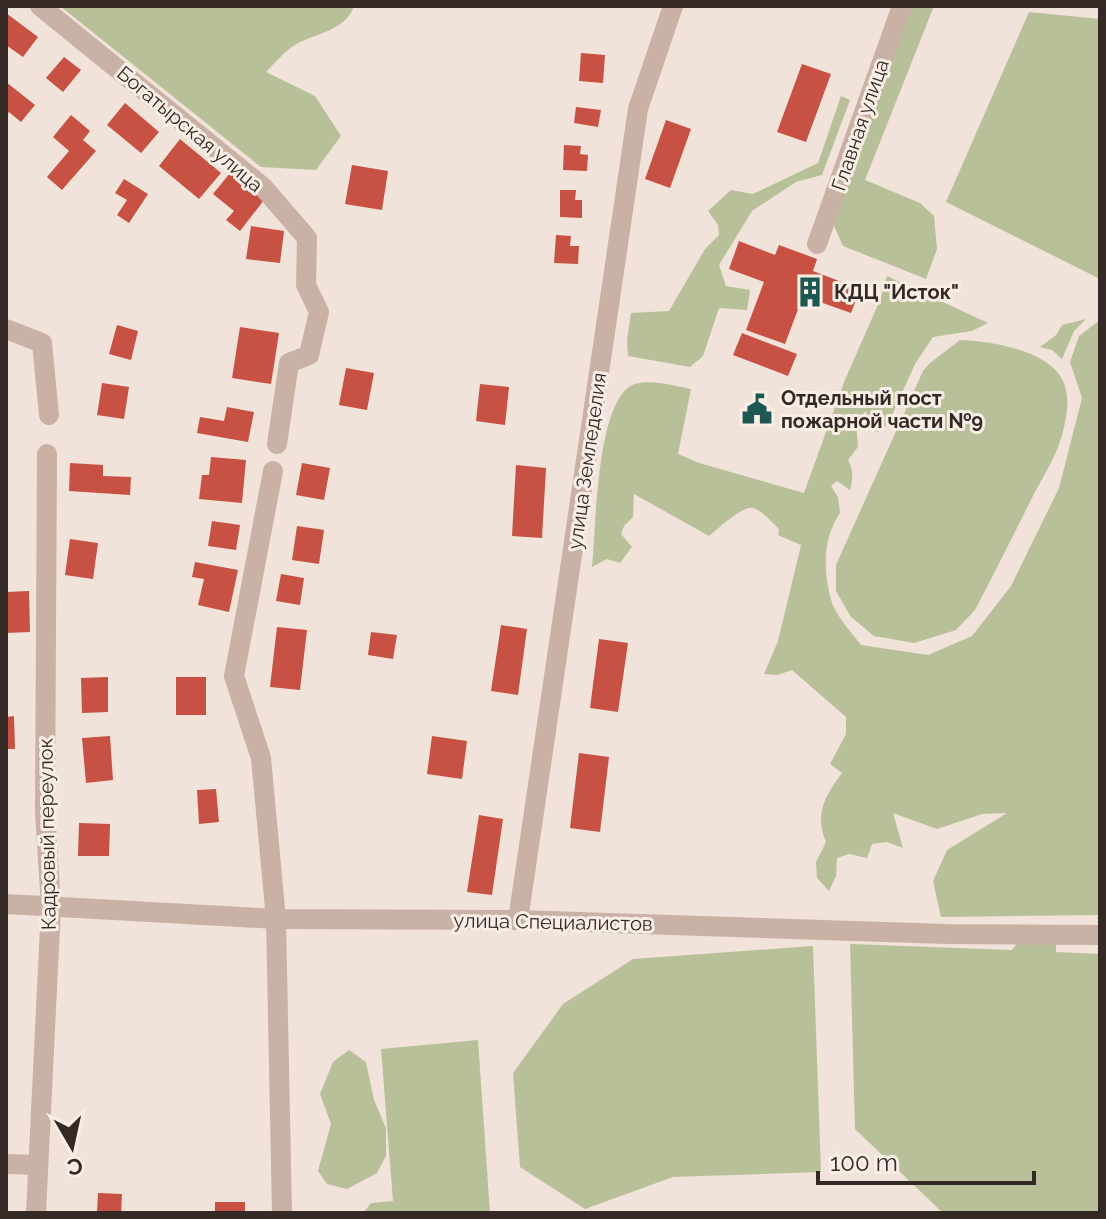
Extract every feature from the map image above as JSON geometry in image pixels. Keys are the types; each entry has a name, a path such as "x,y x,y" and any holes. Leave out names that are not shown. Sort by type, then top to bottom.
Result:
{"street":[{"name":"Богатырская улица","path":"40,6 263,187 307,238 306,285 319,312 309,355 289,363 277,444"},
{"name":"улица Земледелия","path":"518,920 638,109 673,6"},
{"name":"Главная улица","path":"817,244 902,6"},
{"path":"6,329 42,343 49,415"},
{"name":"Кадровый переулок","path":"36,1213 51,907 45,811 47,454"},
{"path":"273,471 234,676 261,758 276,919 282,1213"},
{"name":"улица Специалистов","path":"6,904 276,919 518,920 946,934 1100,935"},
{"path":"6,1164 37,1165"}],"green space":[{"path":"60,6 354,6 344,21 295,45 266,72 315,96 341,136 316,170 261,167"},
{"path":"908,6 934,6 865,180 920,203 934,216 937,249 926,279 843,246 834,226"},
{"path":"1029,12 1100,19 1100,279 946,202"},
{"path":"841,96 850,100 822,175 796,182 752,211 719,265 726,286 750,290 747,310 719,308 703,356 690,367 628,356 631,313 669,311 705,249 719,235 718,225 708,211 731,190 753,194 818,163"},
{"path":"887,276 988,323 972,331 933,337 915,364 888,424 878,432 870,428 866,411 856,421 858,447 848,460 852,475 850,490 837,481 831,486 838,497 840,513 827,545 826,568 834,608 861,645 928,655 972,636 1011,586 1059,488 1082,398 1070,362 1079,336 1100,320 1100,915 941,917 933,881 947,850 1007,813 982,814 937,829 893,813 903,848 887,842 872,844 867,858 849,854 837,858 836,876 829,891 817,878 816,862 826,842 821,814 842,773 830,764 846,734 846,717 792,670 778,675 764,674 778,641 801,545 778,535 779,529 760,511 753,508 743,510 709,536 634,494 633,517 621,534 632,547 620,563 607,559 592,567 600,466 612,413 622,394 635,384 648,382 691,389 678,454 804,493"},
{"path":"1086,319 1074,331 1062,359 1052,350 1040,347 1056,335 1062,325"},
{"path":"960,340 1018,349 1056,370 1067,397 1063,431 1053,459 975,610 956,630 914,643 874,636 851,617 836,591 836,565 923,371"},
{"path":"1017,943 1056,944 1056,952 1100,954 1100,1213 943,1213 855,1129 850,944 1012,950"},
{"path":"813,946 821,1172 673,1177 585,1209 520,1167 513,1073 563,1004 633,959"},
{"path":"478,1040 490,1213 363,1213 371,1203 393,1201 381,1049"},
{"path":"349,1050 366,1062 374,1100 386,1128 386,1156 377,1173 347,1189 327,1184 318,1171 331,1124 320,1094 333,1062"}],"building":[{"path":"6,13 38,37 23,57 6,45"},
{"path":"581,53 605,55 603,83 579,81"},
{"path":"64,57 81,70 63,92 46,78"},
{"path":"802,64 831,74 806,142 777,132"},
{"path":"6,82 35,105 21,122 9,112 6,116"},
{"path":"125,103 159,132 141,153 107,125"},
{"path":"576,107 601,110 598,127 574,123"},
{"path":"71,115 90,131 83,140 96,151 62,190 47,177 69,151 53,137"},
{"path":"666,120 691,129 670,188 645,179"},
{"path":"180,139 221,173 199,199 159,166"},
{"path":"564,145 581,146 580,154 588,155 587,171 563,170"},
{"path":"352,165 388,171 382,210 345,204"},
{"path":"230,173 264,200 240,231 226,220 234,211 213,194"},
{"path":"124,179 148,194 129,223 117,215 127,200 115,193"},
{"path":"560,190 576,190 575,200 582,200 582,218 560,217"},
{"path":"251,226 284,231 280,263 246,259"},
{"path":"556,235 571,236 570,246 579,246 578,264 554,263"},
{"name":"КДЦ \"Исток\"","path":"739,241 775,255 779,245 817,259 813,271 860,289 851,313 803,296 785,344 746,330 764,282 729,269"},
{"path":"117,325 138,331 131,360 109,354"},
{"path":"240,327 279,333 271,384 232,378"},
{"path":"742,333 797,354 788,376 733,355"},
{"path":"346,368 374,373 367,410 339,405"},
{"path":"102,383 129,387 124,419 97,415"},
{"path":"480,384 509,387 505,425 476,421"},
{"path":"227,407 254,412 248,442 197,433 200,417 224,421"},
{"path":"211,457 246,460 242,503 199,499 202,475 209,475"},
{"path":"70,463 103,465 103,476 131,477 130,495 69,491"},
{"path":"302,463 330,468 324,500 296,495"},
{"path":"516,465 546,468 542,538 512,536"},
{"path":"212,521 240,525 236,550 208,546"},
{"path":"297,526 324,530 319,564 292,560"},
{"path":"70,539 98,543 93,579 65,575"},
{"path":"195,562 238,570 229,612 198,605 204,579 192,577"},
{"path":"281,574 304,578 300,605 276,601"},
{"path":"29,591 30,632 6,633 6,592"},
{"path":"501,625 527,629 518,695 491,691"},
{"path":"277,627 307,630 300,690 270,687"},
{"path":"371,632 397,635 393,659 368,655"},
{"path":"599,639 628,643 618,712 590,708"},
{"path":"108,677 108,712 82,713 81,678"},
{"path":"176,677 206,677 206,715 176,715"},
{"path":"14,716 15,749 6,749 6,717"},
{"path":"110,736 113,780 86,783 82,738"},
{"path":"432,736 467,741 462,779 427,774"},
{"path":"579,753 609,757 600,832 570,828"},
{"path":"216,789 219,822 199,824 197,790"},
{"path":"479,815 503,819 492,895 467,892"},
{"path":"79,823 110,824 109,856 78,856"},
{"path":"98,1193 122,1194 121,1213 97,1213"},
{"path":"215,1202 245,1202 245,1213 215,1213"}],"place":[{"name":"КДЦ \"Исток\"","path":"810,292"},
{"name":"Отдельный пост пожарной части №9","path":"757,409"}]}
